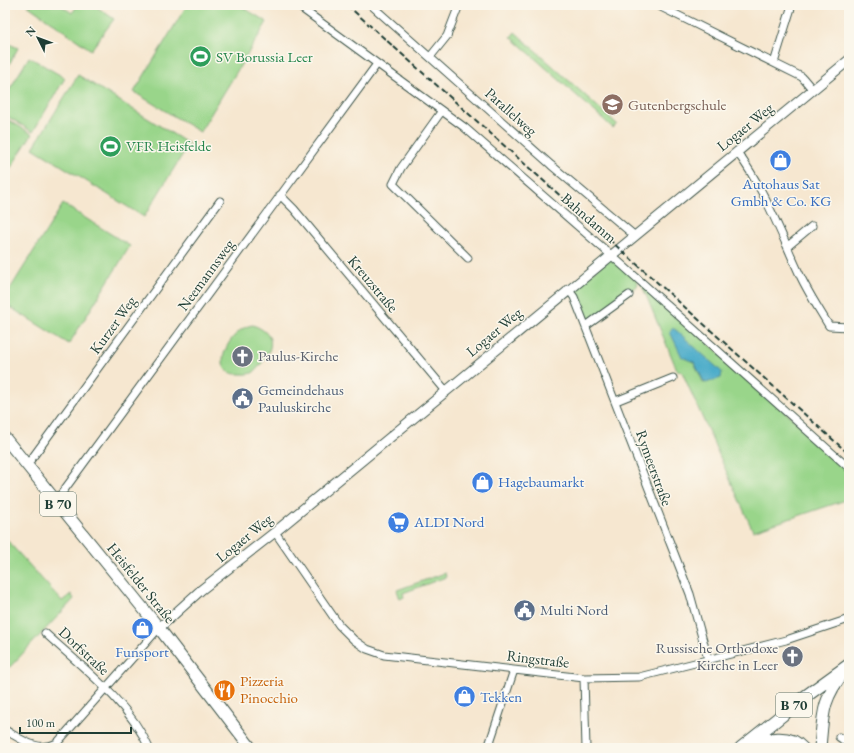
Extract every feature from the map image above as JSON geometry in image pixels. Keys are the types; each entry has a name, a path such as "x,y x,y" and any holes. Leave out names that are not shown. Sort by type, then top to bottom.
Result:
{"highway":[{"name":"B 70","path":"741,748 806,696 849,665"},
{"path":"745,748 764,740 780,739 792,740 802,748"}],"main road":[{"name":"Heisfelder Straße","path":"5,438 159,628 251,748"},
{"name":"B 70","path":"820,748 821,720 824,706 830,691 849,665"}],"street":[{"name":"Bahndamm","path":"297,5 441,112 464,127 611,255 849,468"},
{"name":"Parallelweg","path":"371,5 551,165 635,236"},
{"path":"430,57 447,36 459,5"},
{"path":"657,5 802,77 813,90"},
{"path":"774,63 792,5"},
{"name":"Logaer Weg","path":"159,628 201,590 275,532 568,289 635,236 849,60"},
{"name":"Neemannsweg","path":"56,501 377,64"},
{"path":"441,112 401,168 393,184 468,258"},
{"path":"737,152 749,169 788,246 799,274 829,326 849,327"},
{"name":"Kreuzstraße","path":"280,195 294,209 446,391"},
{"name":"Kurzer Weg","path":"27,465 220,201"},
{"path":"788,246 812,226"},
{"name":"Rymeerstraße","path":"568,289 574,297 586,326 690,594 708,659"},
{"path":"586,326 629,295"},
{"path":"616,402 673,378"},
{"name":"Ringstraße","path":"275,532 339,625 354,640 368,649 384,654 584,678 639,677 786,640 849,619"},
{"name":"Dorfstraße","path":"5,730 28,743 46,748 56,743 159,628"},
{"name":"Dorfstraße","path":"46,633 105,688"},
{"path":"488,748 514,670"},
{"path":"584,678 586,748"},
{"path":"105,688 124,707 138,725 149,748"},
{"path":"839,737 849,744"}],"green space":[{"path":"27,5 60,5 72,13 78,5 94,5 114,19 91,50"},
{"name":"SV Borussia Leer","path":"187,5 239,5 267,22 200,132 134,92"},
{"path":"515,32 617,124 613,128 511,37"},
{"path":"5,42 18,48 5,72"},
{"path":"29,57 65,78 33,132 5,115 5,97"},
{"name":"VFR Heisfelde","path":"78,75 189,144 144,217 33,148"},
{"path":"5,118 32,134 10,169 5,166"},
{"path":"63,204 130,246 69,344 5,304 5,297"},
{"path":"611,258 636,279 638,285 589,323 574,286"},
{"path":"641,283 849,469 849,499 753,531 682,372 677,370","holes":["676,330 706,383 703,382 694,362 684,358"]},
{"path":"253,325 262,329 268,335 270,340 270,346 265,359 252,373 238,374 229,372 224,367 223,359 225,350 230,341 237,334 244,328"},
{"path":"5,538 62,601 71,594 74,599 10,667 5,665"},
{"path":"445,573 446,577 403,593 404,597 400,599 397,590"}],"water":[{"path":"672,328 722,372 721,378 706,383 704,382 694,362 682,357 670,332"}],"railway":[{"path":"347,5 849,454"}],"place":[{"name":"SV Borussia Leer","path":"200,57"},
{"name":"Gutenbergschule","path":"612,105"},
{"name":"VFR Heisfelde","path":"111,146"},
{"name":"Autohaus Sat Gmbh & Co. KG","path":"781,161"},
{"name":"Paulus-Kirche","path":"243,356"},
{"name":"Gemeindehaus Pauluskirche","path":"243,399"},
{"name":"Hagebaumarkt","path":"483,482"},
{"name":"ALDI Nord","path":"398,522"},
{"name":"Multi Nord","path":"524,610"},
{"name":"Funsport","path":"142,629"},
{"name":"Russische Orthodoxe Kirche in Leer","path":"793,657"},
{"name":"Pizzeria Pinocchio","path":"224,690"},
{"name":"Tekken","path":"464,697"}]}
